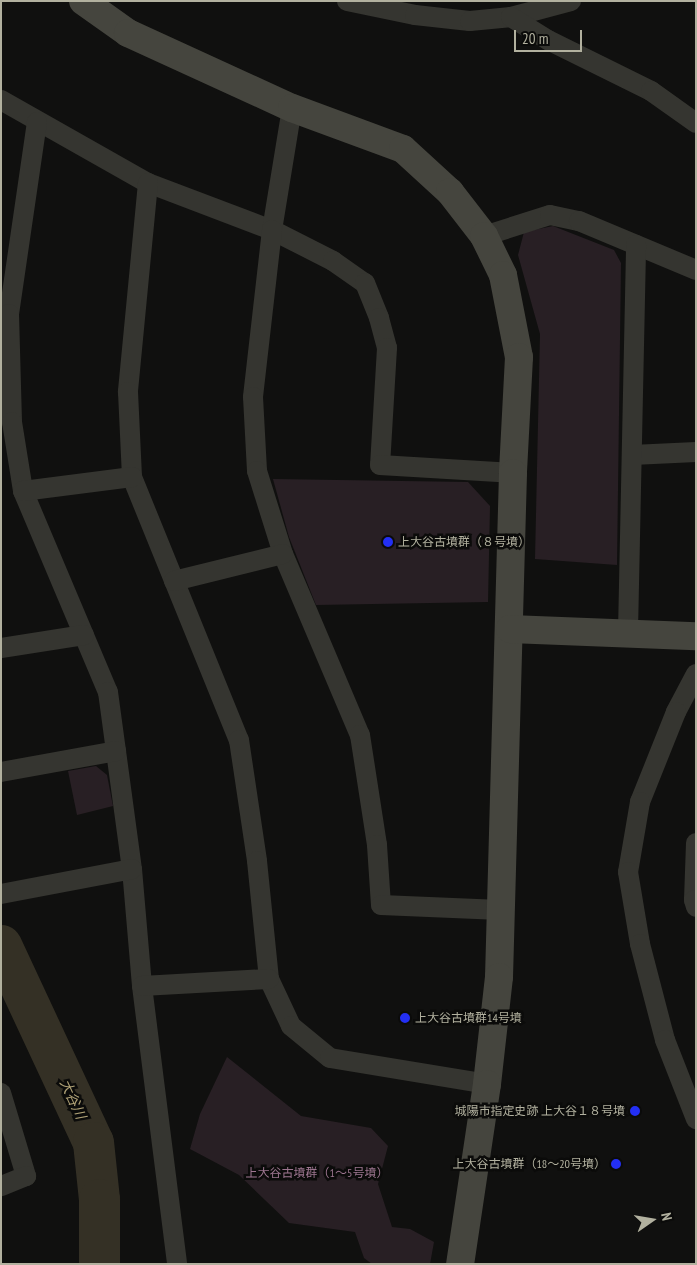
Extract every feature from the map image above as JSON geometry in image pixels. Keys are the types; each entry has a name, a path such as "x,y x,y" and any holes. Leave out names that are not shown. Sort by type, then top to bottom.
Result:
{"street":[{"path":"83,1 128,33 292,108 403,149 450,192 484,236 503,275 519,357 513,473 499,977 487,1084 460,1264"},
{"path":"348,1 415,15 470,21 511,17 557,3"},
{"path":"511,17 548,40 651,91 695,121"},
{"path":"1,100 148,183 272,230 333,261 365,283 379,318 387,348 380,465 513,473"},
{"path":"292,108 272,230 253,397 257,471 284,554 360,735 377,845 381,905 501,910"},
{"path":"37,122 5,314 12,422 24,491 108,692 132,869 142,986 176,1264"},
{"path":"148,183 128,392 132,477 239,740 257,861 269,979 291,1026 330,1058 487,1084"},
{"path":"484,236 550,215 579,222 696,270"},
{"path":"628,632 636,246"},
{"path":"632,455 696,452"},
{"path":"24,491 132,477"},
{"path":"174,581 284,554"},
{"path":"510,629 696,636"},
{"path":"1,648 84,635"},
{"path":"696,674 676,712 640,802 628,872 640,944 665,1040 696,1119"},
{"path":"1,772 116,751"},
{"path":"696,844 694,900 696,906"},
{"path":"1,894 132,869"},
{"path":"142,986 269,979"},
{"path":"1,1093 26,1176 1,1186"}],"green space":[{"path":"553,226 614,250 621,263 617,565 535,559 540,334 518,255 524,232"},
{"path":"273,479 468,482 490,506 488,602 316,605 289,537"},
{"path":"96,766 107,775 113,806 77,815 68,771"},
{"name":"上大谷古墳群（1～5号墳）","path":"227,1057 301,1116 371,1128 388,1146 378,1184 392,1227 410,1229 434,1242 430,1264 372,1264 364,1258 355,1232 289,1223 239,1175 190,1149 200,1114"}],"waterway":[{"name":"大谷川","path":"1,945 93,1142 99,1199 99,1264"}],"place":[{"name":"上大谷古墳群（８号墳）","path":"388,542"},
{"name":"上大谷古墳群14号墳","path":"405,1018"},
{"name":"城陽市指定史跡 上大谷１８号墳","path":"635,1111"},
{"name":"上大谷古墳群（18～20号墳）","path":"616,1164"}]}
